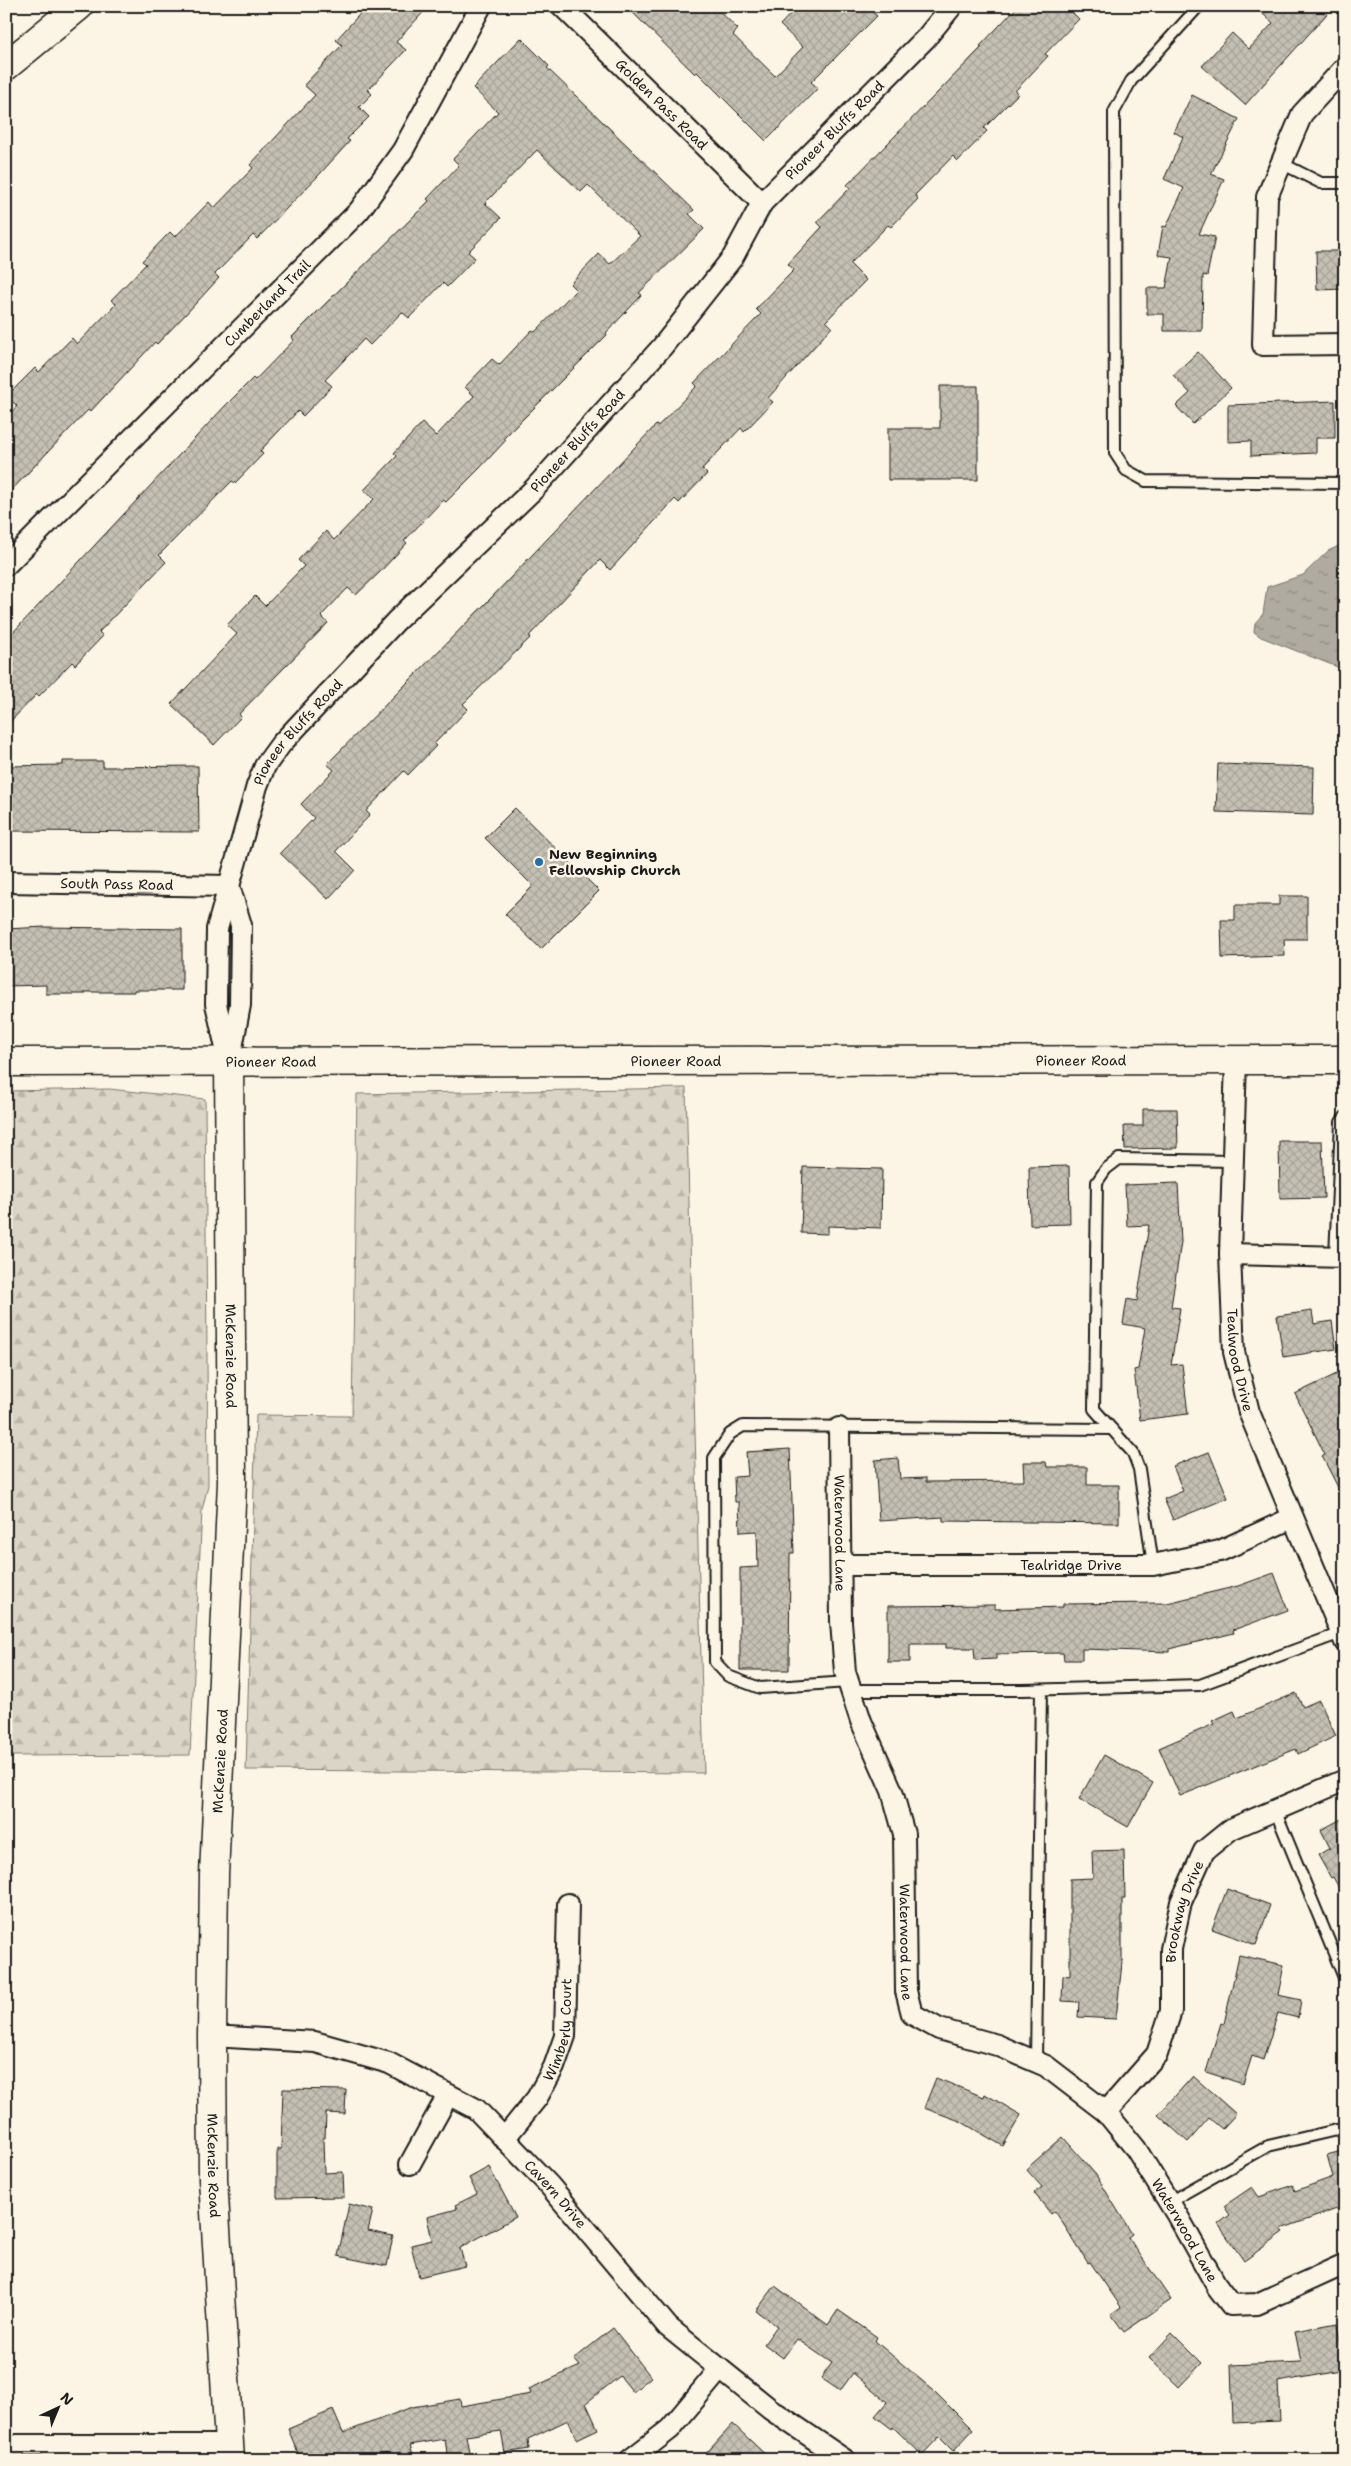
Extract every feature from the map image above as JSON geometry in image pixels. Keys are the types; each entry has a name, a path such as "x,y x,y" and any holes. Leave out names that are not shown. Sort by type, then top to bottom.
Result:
{"main road":[{"path":"6,66 79,6"},
{"name":"Pioneer Road","path":"6,1062 1345,1060"},
{"name":"McKenzie Road","path":"229,1061 232,1264 232,1482 214,1875 212,2036 213,2178 229,2452"}],"street":[{"name":"Cumberland Trail","path":"6,565 359,212 404,150 481,6"},
{"name":"Golden Pass Road","path":"562,6 762,203"},
{"name":"Pioneer Bluffs Road","path":"229,1061 216,1004 217,929 257,786 265,766 281,744 396,621 534,489 662,347 732,257 762,203 926,38 952,6"},
{"path":"1345,67 1302,114 1267,197 1263,345 1345,344"},
{"name":"South Pass Road","path":"6,882 229,886"},
{"name":"Tealwood Drive","path":"1236,1060 1230,1254 1234,1352 1250,1412 1292,1518 1343,1637"},
{"path":"1230,1254 1340,1256"},
{"name":"Waterwood Lane","path":"839,1428 841,1622 845,1672 861,1720 892,1791 904,1834 906,1991 912,2014 939,2029 997,2045 1046,2066 1106,2112 1136,2149 1218,2288 1230,2305 1257,2304 1345,2264"},
{"name":"Tealridge Drive","path":"841,1565 1153,1565 1220,1551 1292,1518"},
{"name":"Brookway Drive","path":"1106,2112 1157,2054 1171,2011 1171,1949 1182,1902 1204,1851 1231,1829 1345,1780"},
{"name":"Wimberly Court","path":"504,2139 537,2098 554,2066 565,2036 568,1904"},
{"name":"Cavern Drive","path":"212,2036 315,2042 389,2063 476,2109 549,2185 668,2327 770,2409 846,2460"},
{"path":"410,2164 448,2095"},
{"path":"630,2460 670,2429 720,2369"},
{"path":"6,2445 229,2452"}],"lane":[{"path":"1200,6 1131,81 1114,112 1115,453 1126,470 1146,481 1345,483"},
{"path":"1281,163 1321,183 1345,183"},
{"path":"1340,1256 1341,1122 1345,1117"},
{"path":"1153,1565 1139,1469 1133,1453 1094,1409 1097,1182 1106,1169 1119,1160 1233,1162"},
{"path":"1112,1429 743,1426 730,1434 714,1458 715,1662 728,1676 760,1688 850,1686 1041,1690 1200,1685 1343,1637"},
{"path":"1036,2062 1041,1690"},
{"path":"1275,1810 1345,1980"},
{"path":"1169,2202 1268,2146 1345,2128"}],"green space":[{"path":"686,1088 704,1773 246,1770 256,1415 352,1416 357,1094"},
{"path":"109,1089 205,1099 208,1485 202,1510 190,1755 6,1756 6,1091"}],"water":[{"path":"1345,543 1345,670 1261,637 1254,632 1255,623 1263,614 1267,587 1303,575 1328,551"}],"building":[{"path":"367,6 429,6 396,42 406,50 368,90 372,94 359,107 369,117 347,139 350,141 318,176 257,239 253,235 215,274 219,278 185,315 157,344 155,342 90,412 88,410 6,496 6,418 17,406 7,396 35,368 39,372 72,338 77,344 116,304 111,300 146,264 142,261 170,232 175,237 209,202 214,208 253,168 250,165 315,95 304,85 342,45 336,40"},
{"path":"626,6 714,6 738,29 733,35 775,76 803,47 780,25 798,6 866,6 877,16 811,82 818,88 766,141 697,72 695,74"},
{"path":"1018,6 1066,6 1079,19 1045,54 1048,56 1015,91 1018,94 984,128 987,131 958,161 953,156 915,195 918,199 891,227 888,225 850,264 866,280 826,321 832,327 768,398 773,402 744,432 741,428 702,469 707,474 679,503 675,499 610,570 600,560 529,636 531,637 463,704 468,709 434,744 436,746 408,775 404,771 366,811 370,815 336,851 355,870 328,899 280,853 314,818 301,804 334,770 327,764 491,598 656,425 658,426 697,386 694,383 761,314 756,309 794,270 788,264 822,227 817,222 850,188 847,185 982,47 980,46"},
{"path":"1254,6 1334,6 1245,105 1202,66 1232,33 1249,49 1273,23"},
{"path":"521,38 549,66 547,68 694,210 689,214 704,229 639,293 642,295 606,333 607,335 504,438 506,440 479,469 446,502 443,500 404,541 407,543 380,572 356,595 348,588 321,616 328,623 239,714 241,717 214,745 171,704 237,634 227,625 255,596 265,606 304,566 298,560 326,531 334,540 374,499 364,490 397,456 394,453 422,423 436,436 474,396 465,387 492,359 499,365 532,330 535,332 576,290 570,284 599,254 610,264 640,236 588,185 581,192 537,150 485,203 501,218 468,252 475,258 447,287 443,283 409,318 402,312 370,345 364,339 325,380 332,386 303,416 298,411 260,451 263,454 235,483 232,481 159,555 166,562 99,632 103,636 75,665 72,662 39,696 37,694 6,726 6,640 225,406 253,378 255,380 294,340 292,337 429,201 427,199 459,165 453,159 498,112 473,88"},
{"path":"1192,95 1239,119 1211,174 1224,179 1199,234 1215,237 1207,276 1203,275 1202,331 1164,331 1164,314 1147,314 1147,288 1166,288 1172,257 1158,255 1163,226 1166,227 1184,188 1164,179 1183,137 1174,132"},
{"path":"1316,251 1345,251 1345,289 1317,290"},
{"path":"1198,352 1231,388 1193,424 1176,406 1190,393 1173,375"},
{"path":"940,386 978,386 978,480 888,480 888,428 940,428"},
{"path":"1335,401 1335,438 1316,438 1316,453 1251,456 1251,441 1228,442 1228,405"},
{"path":"63,761 103,761 103,767 198,766 199,832 6,831 6,766 63,765"},
{"path":"1218,764 1314,767 1313,815 1216,812"},
{"name":"New Beginning Fellowship Church","path":"515,808 599,891 541,949 505,914 533,886 485,838"},
{"path":"1279,896 1307,896 1307,939 1284,939 1285,956 1222,958 1221,920 1235,920 1235,905 1279,905"},
{"path":"45,927 182,929 182,990 46,994 46,985 6,986 6,929"},
{"path":"1143,1109 1177,1109 1178,1148 1125,1149 1124,1126 1143,1126"},
{"path":"1279,1141 1322,1141 1324,1198 1280,1199"},
{"path":"1069,1166 1070,1224 1030,1225 1029,1167"},
{"path":"803,1167 882,1169 881,1228 828,1226 828,1234 801,1233"},
{"path":"1178,1183 1181,1242 1171,1307 1180,1308 1171,1365 1182,1364 1188,1414 1140,1420 1134,1370 1138,1369 1145,1328 1123,1324 1127,1299 1137,1301 1149,1225 1127,1226 1125,1185"},
{"path":"1312,1311 1314,1324 1332,1321 1336,1349 1283,1357 1277,1316"},
{"path":"1345,1370 1345,1501 1322,1456 1325,1455 1295,1394"},
{"path":"790,1449 794,1553 790,1553 789,1670 740,1670 740,1568 758,1567 757,1531 740,1532 739,1502 735,1502 734,1477 748,1476 746,1452"},
{"path":"1209,1452 1228,1498 1173,1520 1164,1499 1183,1491 1173,1466"},
{"path":"898,1458 900,1479 926,1478 926,1482 1024,1481 1023,1462 1046,1462 1047,1467 1087,1467 1087,1485 1119,1485 1119,1523 943,1521 943,1517 879,1521 875,1460"},
{"path":"1274,1573 1288,1610 1233,1630 1234,1633 1169,1649 1169,1652 1082,1649 1082,1660 1064,1660 1063,1653 996,1654 996,1659 975,1660 974,1648 946,1648 946,1644 910,1644 910,1662 888,1662 888,1606 995,1605 995,1609 1063,1607 1063,1604 1167,1603 1238,1586"},
{"path":"1296,1693 1303,1707 1319,1700 1336,1736 1298,1754 1296,1749 1180,1796 1159,1748 1214,1724 1212,1721 1234,1711 1237,1718"},
{"path":"1104,1755 1153,1783 1128,1827 1079,1799"},
{"path":"1345,1817 1345,1898 1318,1855 1330,1848 1321,1830"},
{"path":"1124,1850 1125,1899 1122,1899 1122,1963 1116,2019 1078,2017 1079,2002 1062,2001 1063,1975 1070,1976 1070,1879 1093,1878 1092,1851"},
{"path":"1227,1889 1270,1905 1256,1945 1212,1929"},
{"path":"1239,1955 1284,1965 1278,1995 1301,2000 1298,2018 1278,2013 1263,2060 1252,2056 1243,2084 1206,2072 1221,2023 1224,2024"},
{"path":"1193,2076 1236,2114 1222,2129 1209,2118 1188,2142 1158,2115"},
{"path":"936,2078 984,2097 985,2094 1021,2115 1003,2146 960,2121 924,2108"},
{"path":"283,2089 346,2090 345,2114 326,2113 325,2138 323,2138 324,2173 343,2172 344,2197 277,2198 277,2149 281,2149"},
{"path":"1063,2137 1096,2175 1132,2234 1128,2237 1171,2300 1124,2332 1111,2314 1121,2307 1090,2262 1088,2263 1055,2211 1051,2214 1034,2193 1042,2187 1026,2169"},
{"path":"1345,2150 1345,2206 1281,2229 1284,2232 1244,2261 1218,2224 1230,2215 1224,2206 1252,2187 1259,2197 1293,2185 1295,2191 1333,2177 1327,2155"},
{"path":"489,2167 516,2217 460,2248 465,2266 419,2277 411,2245 432,2240 427,2217 457,2209 455,2205 477,2194 469,2178"},
{"path":"349,2204 373,2210 368,2231 393,2236 387,2266 338,2256"},
{"path":"775,2286 828,2325 838,2310 877,2337 875,2341 933,2390 973,2430 953,2451 939,2437 922,2455 893,2427 892,2429 875,2416 887,2402 853,2373 840,2391 821,2378 832,2363 797,2339 783,2358 764,2344 777,2326 756,2311"},
{"path":"1337,2323 1345,2370 1278,2382 1280,2421 1233,2423 1231,2365 1301,2362 1295,2331"},
{"path":"613,2328 651,2377 633,2392 620,2376 586,2403 598,2429 577,2439 568,2420 528,2439 529,2449 505,2453 501,2431 466,2436 470,2457 451,2460 448,2460 445,2439 410,2445 415,2460 389,2460 387,2452 362,2460 301,2460 288,2429 333,2410 343,2433 412,2407 460,2399 461,2406 531,2394 529,2389 580,2366 574,2359"},
{"path":"1172,2333 1202,2363 1179,2387 1149,2358"},
{"path":"733,2424 771,2460 700,2460"}],"place":[{"name":"New Beginning Fellowship Church","path":"539,862"}]}
